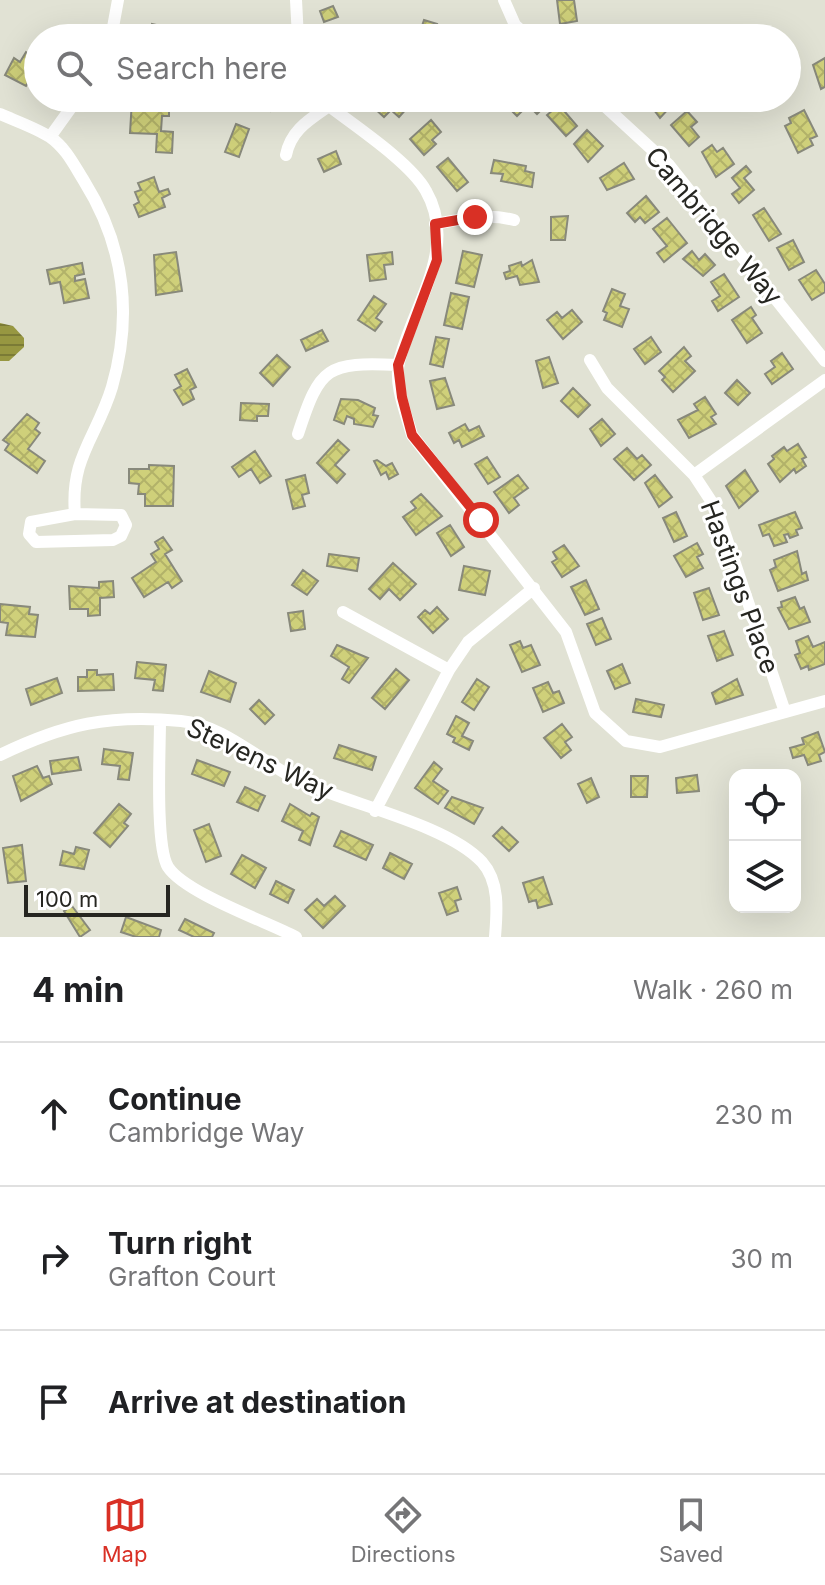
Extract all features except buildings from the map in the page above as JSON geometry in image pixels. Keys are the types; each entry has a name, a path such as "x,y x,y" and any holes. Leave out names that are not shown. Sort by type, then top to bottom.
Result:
{"street":[{"path":"114,24 118,0"},
{"path":"296,0 297,24"},
{"path":"504,0 515,24"},
{"path":"50,137 68,112"},
{"path":"286,155 289,141 298,127 315,112"},
{"path":"339,112 413,175 427,192 435,224 437,260 398,365 412,435 566,632 595,713 626,741 660,747 825,701"},
{"name":"Cambridge Way","path":"611,112 669,165 825,361"},
{"path":"0,114 50,137 67,153 97,202 120,261 125,304 121,352 111,389 80,457 73,488 75,514"},
{"path":"435,224 486,216 514,220"},
{"name":"Hastings Place","path":"590,360 607,388 694,475 717,510 785,712"},
{"path":"298,434 315,386 325,376 341,366 398,365"},
{"path":"694,475 825,380"},
{"path":"75,514 121,515 126,525 121,536 113,540 36,542 29,534 31,522 75,514"},
{"path":"375,811 449,670 468,642 534,588"},
{"path":"343,612 449,670"},
{"path":"160,721 159,812 168,866 198,892 296,937"},
{"name":"Stevens Way","path":"0,755 38,737 85,722 184,721 203,727 299,781 449,839 484,864 495,893 495,937"}],"shaded area":[{"path":"0,323 13,326 24,338 24,347 9,361 0,361"}],"route":[{"path":"475,217 435,224 437,260 398,365 412,435 481,520"}]}
